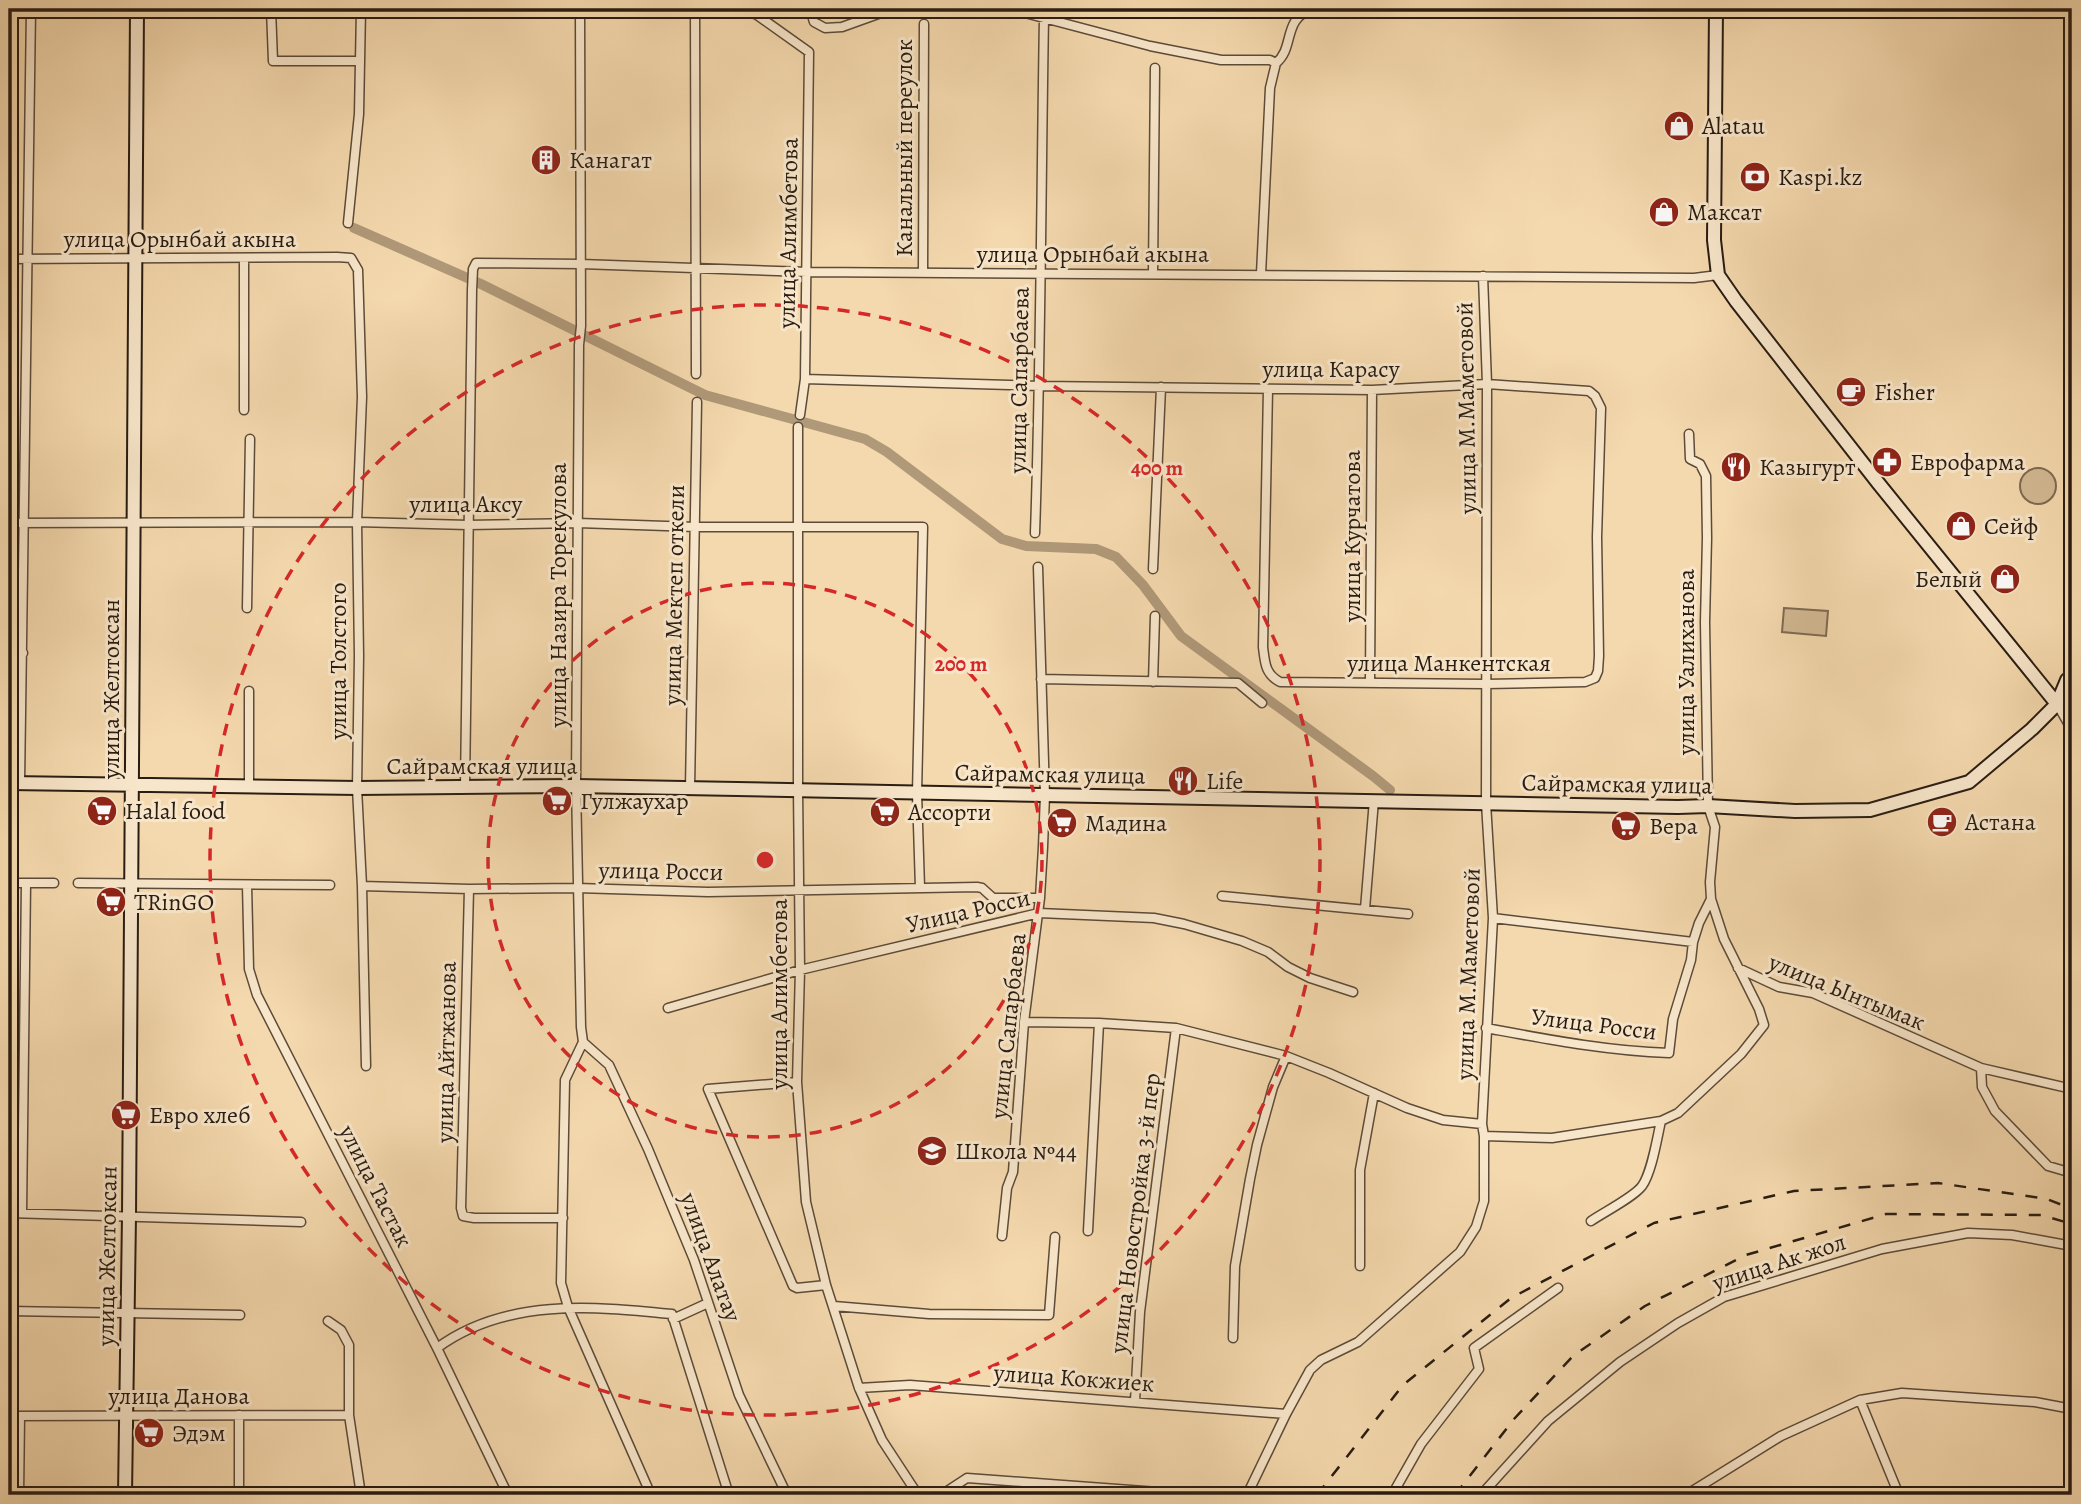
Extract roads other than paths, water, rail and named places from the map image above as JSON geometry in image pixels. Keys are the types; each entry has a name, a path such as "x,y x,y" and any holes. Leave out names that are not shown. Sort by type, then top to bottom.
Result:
{"main road":[{"name":"улица Желтоксан","path":"125,1495 137,9"},
{"path":"1716,10 1714,240 1718,275 1855,453 2057,704"},
{"path":"2057,704 2067,680 2072,676"},
{"path":"2057,704 2072,698"},
{"name":"Сайрамская улица","path":"15,783 357,788 576,786 798,789 1708,806 1795,811 1870,810 1969,782 2032,729 2057,704"}],"street":[{"path":"15,783 23,653 32,9"},
{"path":"181,9 198,10"},
{"path":"271,9 273,61 360,61"},
{"path":"348,223 359,114 360,9"},
{"name":"улица Назира Торекулова","path":"580,9 581,326 576,786 583,1042 565,1080 561,1283 568,1307 651,1495"},
{"path":"695,9 696,374"},
{"name":"улица Алимбетова","path":"743,9 757,15 809,52 808,272 805,379 800,415"},
{"path":"810,10 814,22 825,28 842,27 892,9"},
{"path":"1010,9 1162,49 1222,60 1270,60 1276,63"},
{"path":"1261,275 1270,88 1276,63 1284,56 1286,42 1297,18 1312,9"},
{"path":"1325,9 1480,12 1716,10"},
{"name":"улица Сапарбаева","path":"1035,533 1040,386 1039,273 1044,17"},
{"name":"Канальный переулок","path":"923,272 924,24"},
{"path":"1153,274 1155,68"},
{"path":"244,258 244,410"},
{"name":"улица Орынбай акына","path":"9,259 351,258"},
{"name":"улица Толстого","path":"351,258 358,270 362,397 357,522 357,788 366,1066"},
{"name":"улица Орынбай акына","path":"468,525 472,290 473,269 478,262 808,272 1694,278 1718,275"},
{"name":"улица М.Маметовой","path":"1247,1495 1310,1370 1321,1360 1358,1342 1460,1252 1476,1227 1484,1201 1482,1124 1493,918 1486,803 1487,384 1483,276"},
{"name":"улица Карасу","path":"805,379 1040,386 1372,390 1487,384 1588,391 1595,396 1601,408 1597,537 1599,656"},
{"path":"1153,569 1161,387"},
{"name":"улица Манкентская","path":"1268,389 1263,647 1269,674 1280,682 1486,684 1590,681 1598,671 1599,656"},
{"name":"улица Курчатова","path":"1370,682 1372,390"},
{"name":"улица Мектеп откели","path":"690,788 697,402"},
{"name":"улица Алимбетова","path":"798,427 800,970 797,1082 806,1202 826,1286 859,1388 882,1440 918,1495"},
{"name":"улица Уалиханова","path":"1484,1136 1552,1139 1661,1121 1678,1113 1741,1054 1762,1029 1764,1020 1724,939 1711,899 1715,827 1708,806 1706,476 1700,464 1690,459 1689,434"},
{"path":"247,608 250,439"},
{"name":"улица Аксу","path":"9,523 357,522 923,527 917,793"},
{"path":"465,786 468,525"},
{"name":"улица Сапарбаева","path":"1002,1236 1007,1188 1013,1172 1024,1021 1040,898 1045,795 1038,567"},
{"path":"1153,682 1155,616"},
{"path":"9,653 23,653"},
{"path":"1041,679 1238,683 1262,703"},
{"path":"249,691 249,786"},
{"path":"2057,704 2072,730"},
{"path":"917,793 920,888"},
{"path":"1365,909 1374,800"},
{"path":"9,883 54,883"},
{"path":"22,1213 26,883"},
{"path":"78,883 330,886"},
{"name":"улица Тастак","path":"247,884 247,955 257,995 508,1495"},
{"name":"улица Росси","path":"362,886 708,892 977,887 993,898 1040,898"},
{"name":"улица Айтжанова","path":"469,889 461,1208 463,1216 563,1218"},
{"path":"1222,896 1408,914"},
{"name":"Улица Росси","path":"1486,1028 1561,1042 1669,1053 1673,1019 1691,960 1693,942 1711,899"},
{"name":"Улица Росси","path":"668,1008 800,970 1038,913 1154,918 1184,924 1242,941 1268,952 1288,967 1310,978 1353,992"},
{"path":"1493,918 1693,942"},
{"name":"улица Ынтымак","path":"1737,967 1779,987 1812,993 1981,1068 2072,1089"},
{"path":"1024,1021 1176,1028 1286,1056 1407,1108 1443,1120 1482,1124"},
{"path":"1088,1231 1099,1023"},
{"name":"улица Новостройка 3-й пер","path":"1135,1401 1140,1312 1176,1028"},
{"name":"улица Алатау","path":"583,1042 609,1065 648,1149 694,1260 739,1395 788,1495"},
{"path":"1233,1338 1235,1266 1250,1179 1273,1087 1286,1056"},
{"path":"1981,1068 1982,1087 1995,1111 2048,1166 2072,1173"},
{"path":"797,1082 708,1089 793,1286 826,1286"},
{"path":"1360,1266 1360,1170 1374,1093"},
{"path":"1591,1221 1636,1193 1644,1184 1661,1121"},
{"path":"9,1213 302,1222"},
{"name":"улица Ак жол","path":"1481,1495 1548,1421 1620,1362 1678,1323 1724,1297 1882,1249 1968,1233 2012,1235 2072,1246"},
{"path":"834,1306 929,1314 1049,1315 1055,1237"},
{"path":"1392,1495 1421,1444 1479,1368 1474,1348 1558,1288"},
{"path":"436,1348 450,1338 485,1322 522,1313 568,1307 673,1317 708,1303"},
{"path":"9,1311 240,1315"},
{"path":"673,1317 729,1495"},
{"path":"328,1321 341,1330 349,1345 349,1415 361,1495"},
{"name":"улица Кокжиек","path":"859,1388 910,1385 1286,1414"},
{"path":"1686,1495 1781,1436 1860,1401 1902,1393 2035,1402 2072,1409"},
{"path":"1860,1401 1899,1495"},
{"path":"239,1415 239,1495"},
{"name":"улица Данова","path":"9,1416 349,1415"},
{"path":"19,1495 20,1416"},
{"path":"941,1495 967,1478 1199,1495"}],"waterway":[{"path":"354,228 481,284 705,395 865,439 887,452 1002,539 1026,546 1096,549 1116,557 1143,585 1181,636 1390,790"}],"railway":[{"path":"1317,1495 1403,1385 1511,1298 1654,1223 1794,1191 1938,1183 2047,1199 2072,1209"},
{"path":"1455,1495 1514,1419 1573,1356 1645,1306 1746,1255 1886,1214 2041,1215 2072,1224"}],"place":[{"name":"Alatau","path":"1679,126"},
{"name":"Канагат","path":"546,160"},
{"name":"Kaspi.kz","path":"1755,177"},
{"name":"Максат","path":"1664,212"},
{"name":"Fisher","path":"1851,392"},
{"name":"Еврофарма","path":"1887,462"},
{"name":"Казыгурт","path":"1736,467"},
{"name":"Сейф","path":"1961,526"},
{"name":"Белый","path":"2005,579"},
{"name":"Life","path":"1183,781"},
{"name":"Гулжаухар","path":"557,801"},
{"name":"Halal food","path":"102,811"},
{"name":"Ассорти","path":"885,812"},
{"name":"Астана","path":"1942,822"},
{"name":"Мадина","path":"1062,823"},
{"name":"Вера","path":"1626,826"},
{"name":"TRinGO","path":"111,902"},
{"name":"Евро хлеб","path":"126,1115"},
{"name":"Школа №44","path":"932,1151"},
{"name":"Эдэм","path":"149,1433"}]}
